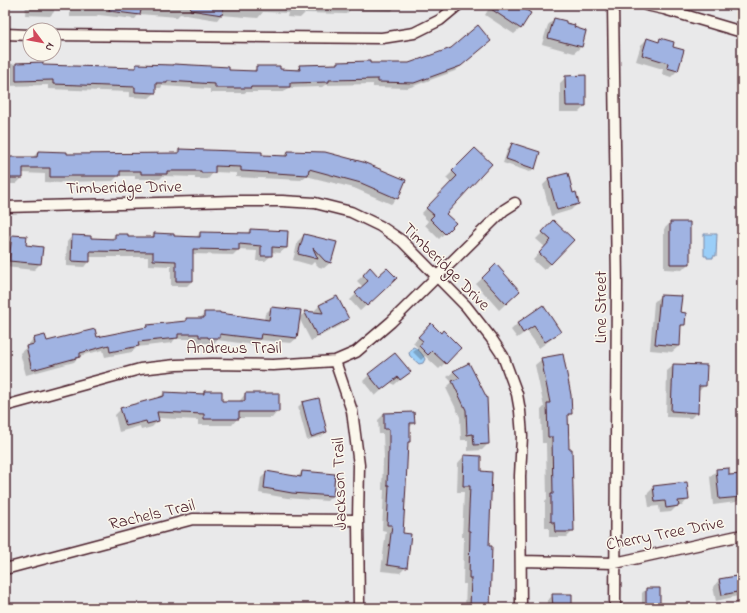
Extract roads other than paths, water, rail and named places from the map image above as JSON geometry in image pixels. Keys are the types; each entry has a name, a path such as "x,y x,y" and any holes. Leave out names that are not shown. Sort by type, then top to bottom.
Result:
{"street":[{"path":"62,35 382,38 414,32 440,20 458,5"},
{"name":"Line Street","path":"614,5 617,282 615,608"},
{"path":"646,5 742,32"},
{"path":"5,34 22,35"},
{"name":"Timberidge Drive","path":"5,207 235,201 315,202 351,212 380,226 402,241 466,306 491,338 503,356 517,394 522,436 520,476 522,561 521,608"},
{"name":"Andrews Trail","path":"5,406 140,369 183,365 273,365 335,361 356,352 392,322 504,210 515,203"},
{"name":"Jackson Trail","path":"335,361 352,411 359,465 359,608"},
{"name":"Rachels Trail","path":"5,569 193,519 358,520"},
{"name":"Cherry Tree Drive","path":"522,561 615,563 742,535"}],"water":[{"path":"704,234 717,234 716,256 713,256 713,258 707,258 707,256 704,256"},
{"path":"413,347 424,357 425,359 423,363 419,364 410,356 409,353"}]}
